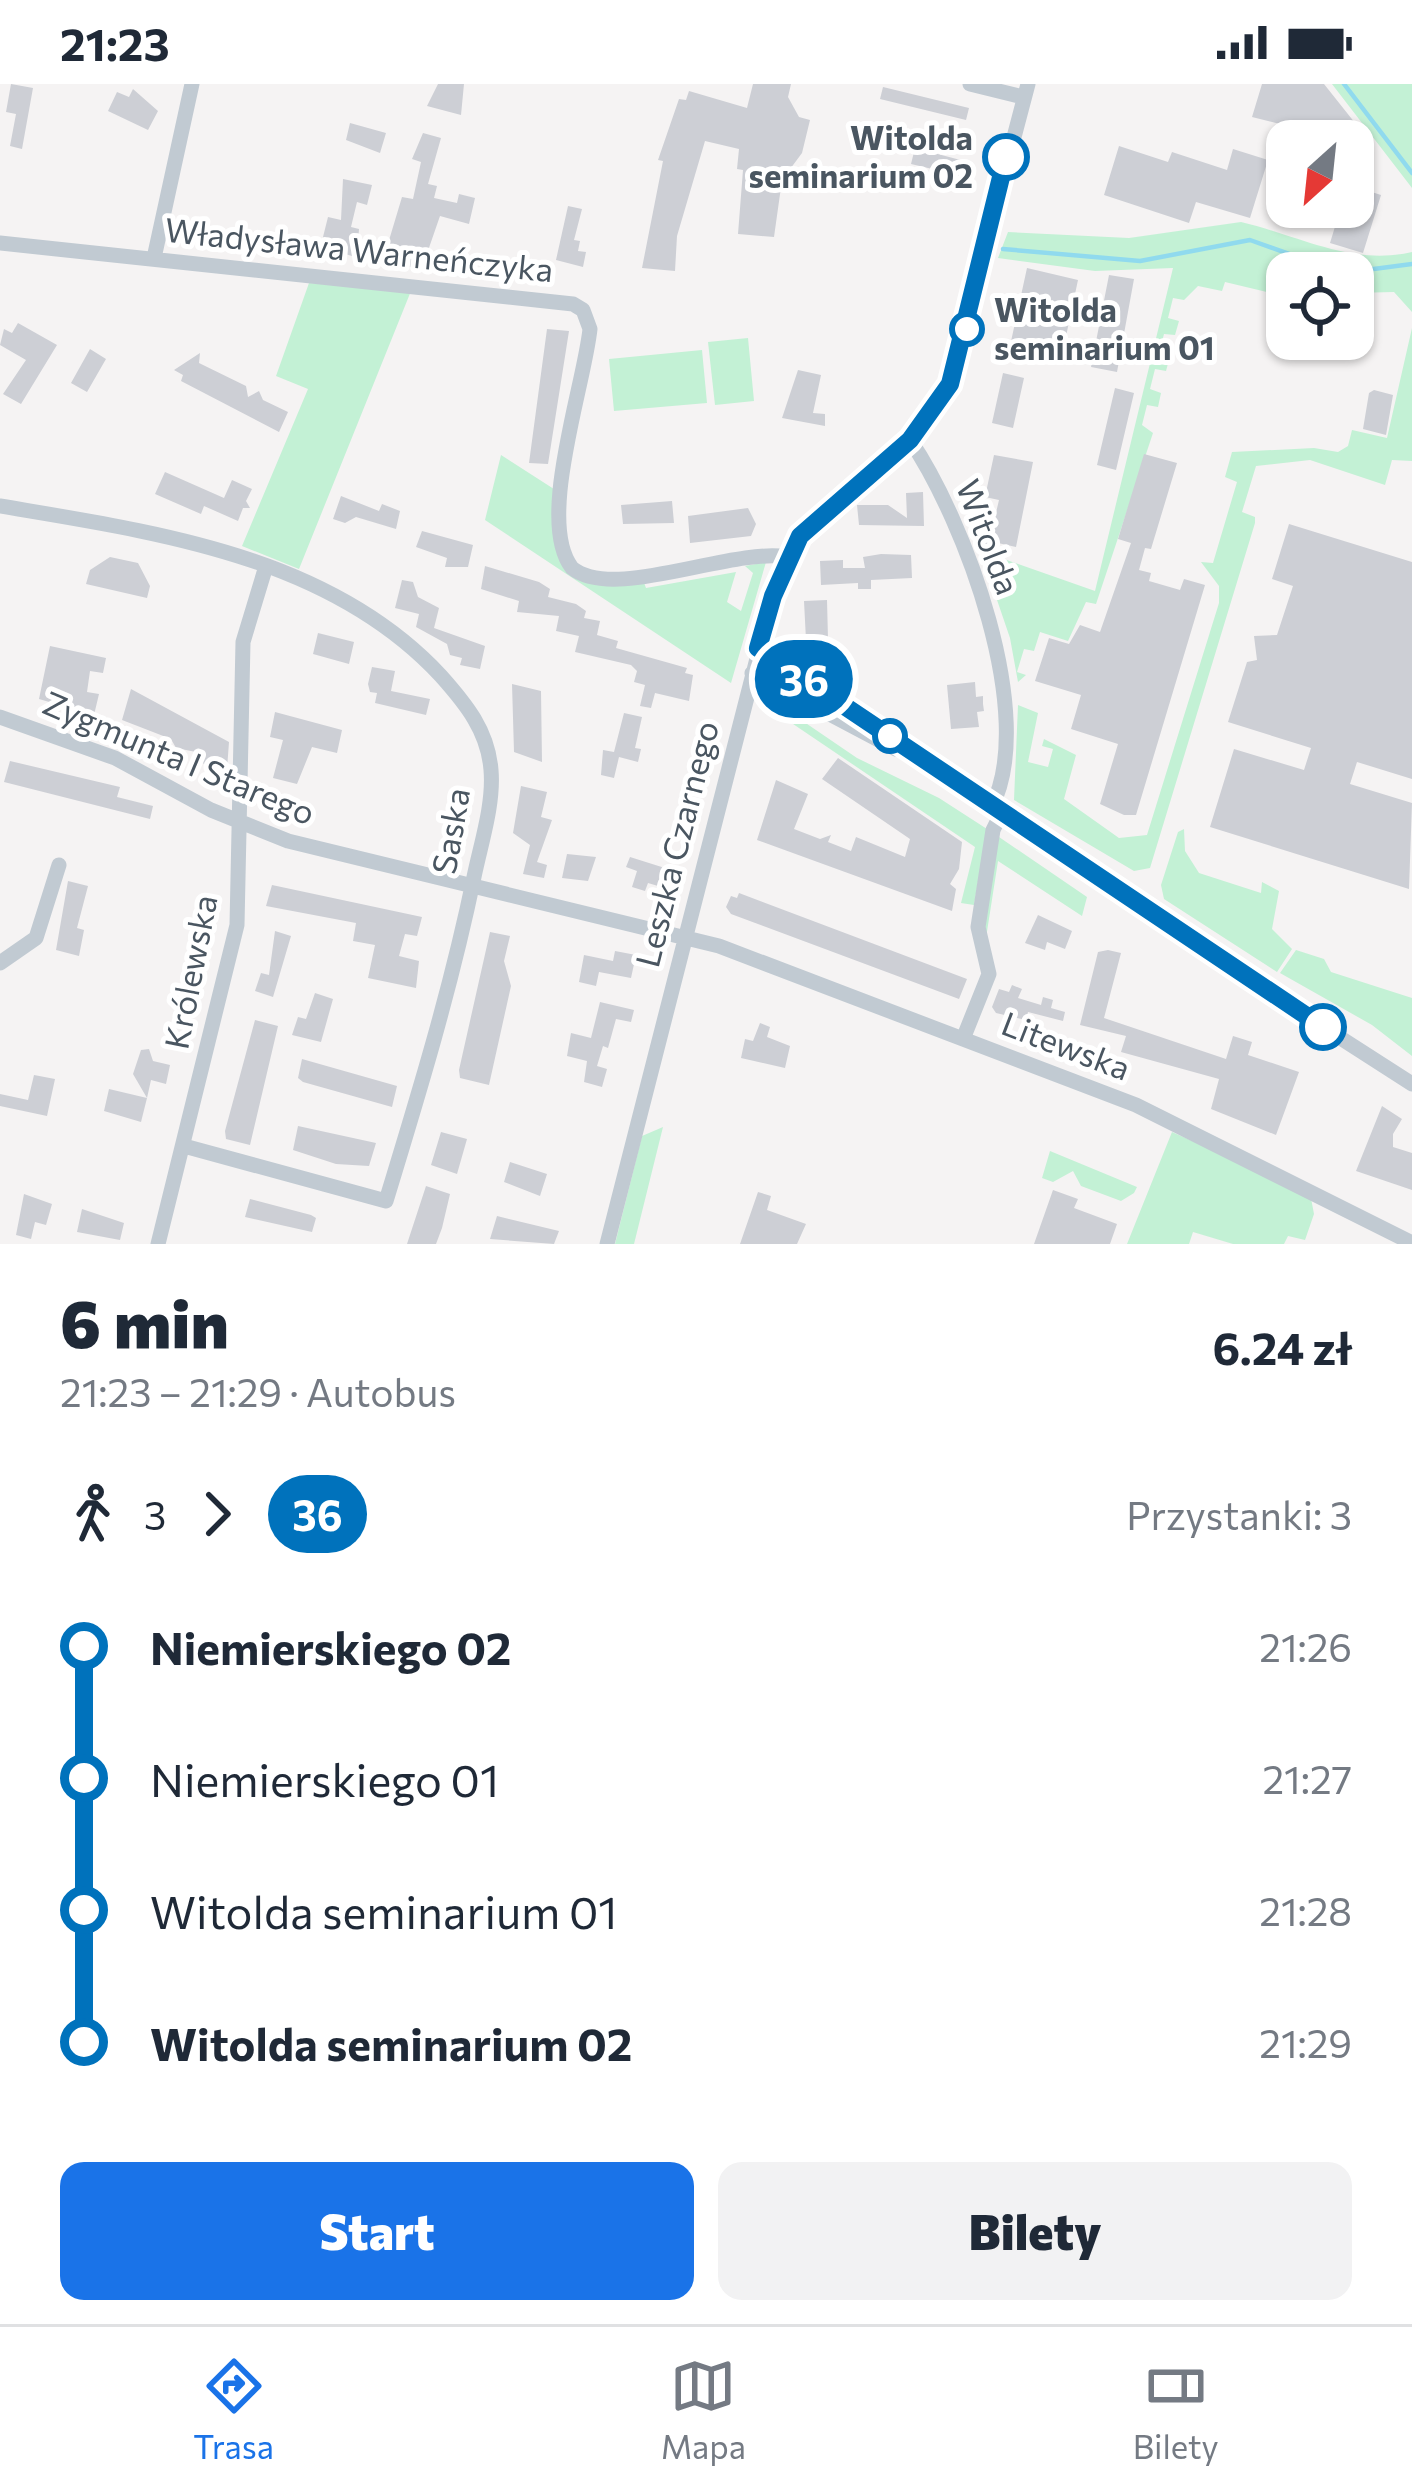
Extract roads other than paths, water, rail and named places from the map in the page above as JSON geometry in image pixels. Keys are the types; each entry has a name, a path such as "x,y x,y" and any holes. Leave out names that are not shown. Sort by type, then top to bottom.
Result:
{"street":[{"path":"154,258 192,84"},
{"path":"910,440 934,411 956,368 1025,91 970,84"},
{"name":"Władysława Warneńczyka","path":"0,244 574,304 590,329 560,501 560,541 572,568 604,581 760,555 788,556"},
{"name":"Leszka Czarnego","path":"608,1244 758,648 788,556 810,523 910,440"},
{"name":"Witolda","path":"910,440 948,507 995,642 1004,736 978,927 988,974 963,1039"},
{"name":"Saska","path":"0,506 157,533 266,566 393,632 475,715 487,746 492,787 472,886 432,1062 386,1201 184,1146"},
{"name":"Królewska","path":"158,1244 237,925 243,824 243,642 266,566"},
{"path":"758,648 925,764 1412,1084"},
{"path":"752,673 925,764"},
{"name":"Zygmunta I Starego","path":"0,717 115,758 243,824 312,848 685,937"},
{"path":"0,963 36,938 59,865"},
{"name":"Litewska","path":"685,937 1168,1119 1412,1243"}],"waterway":[{"path":"1344,84 1412,173"},
{"path":"1003,249 1140,261 1250,240 1343,273 1412,264"}],"place":[{"name":"Witolda seminarium 02","path":"1006,157"},
{"name":"Witolda seminarium 01","path":"967,329"}]}
